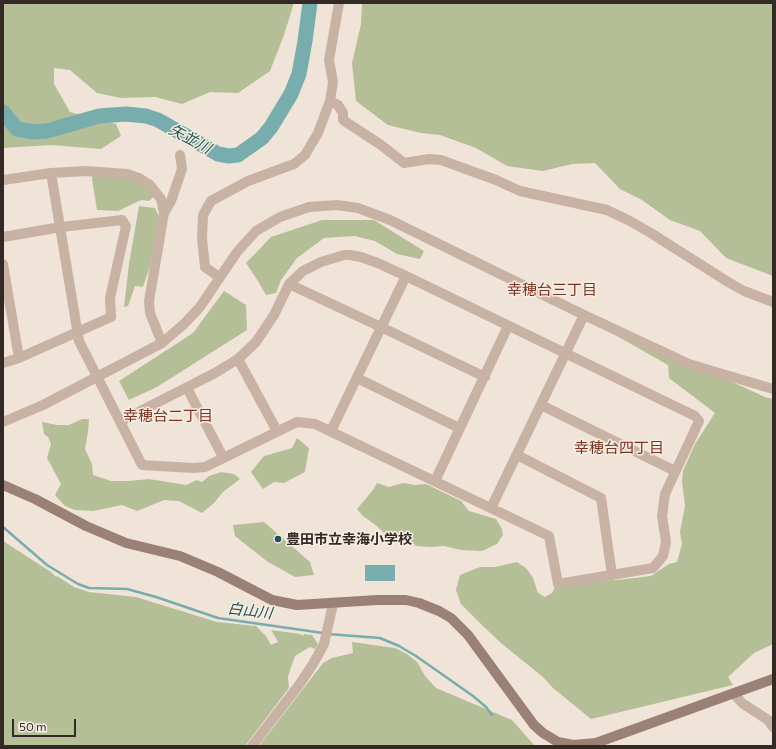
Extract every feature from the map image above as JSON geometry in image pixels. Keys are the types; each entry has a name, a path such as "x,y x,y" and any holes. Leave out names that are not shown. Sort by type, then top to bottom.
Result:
{"main road":[{"path":"3,485 35,499 86,526 126,543 180,556 218,572 272,600 297,605 333,604 377,600 406,600 419,603 439,611 451,618 468,635 534,725 558,742 573,745 596,743 773,679"}],"street":[{"path":"219,277 205,267 202,239 203,215 211,202 248,181 294,164 305,155 318,133 330,101 333,82 329,60 339,3"},
{"path":"330,101 338,104 343,113 343,120 381,145 404,163 428,159 441,160 496,180 520,191 606,210 648,231 744,291 773,302"},
{"path":"162,343 150,313 149,301 164,213 182,169 180,155"},
{"path":"3,180 52,173 86,171 127,174 139,178 150,185 162,199 164,213"},
{"path":"52,173 79,336 118,417 142,465 193,468 205,466 297,422 316,424 550,536 558,584 653,568 664,556 666,542 662,516 665,494 698,421 698,418 695,416 406,276 360,257 344,255 322,262 303,271 289,284 274,315 256,342 238,359 187,388 118,417"},
{"path":"3,422 43,405 162,343 184,324 200,307 237,252 256,231 280,217 309,207 337,205 358,208 390,220 584,315 690,364 773,389"},
{"path":"3,237 61,227 122,220 126,226 110,298 112,317 79,336 3,363"},
{"path":"3,264 19,358"},
{"path":"331,431 406,276"},
{"path":"289,284 484,377"},
{"path":"491,508 584,315"},
{"path":"435,481 508,326"},
{"path":"238,359 277,431"},
{"path":"357,378 459,428"},
{"path":"187,388 223,458"},
{"path":"541,405 675,472"},
{"path":"517,455 601,498 612,575"},
{"path":"252,746 299,685 313,664 324,644 333,604"},
{"path":"734,694 742,703 768,720 773,727"}],"green space":[{"path":"3,3 294,3 284,35 270,71 238,93 210,92 182,104 155,97 121,98 97,93 70,70 54,68 54,84 70,112 116,124 121,136 101,149 51,145 3,148"},
{"path":"362,3 773,3 773,276 726,258 700,231 670,220 642,200 620,189 595,163 572,164 543,171 507,166 476,148 440,135 421,133 388,125 356,101 352,63 361,24"},
{"path":"93,171 129,171 154,196 149,201 141,200 118,211 97,210 92,179"},
{"path":"139,206 155,208 159,217 150,266 143,287 135,286 128,306 124,307 129,264"},
{"path":"322,220 374,220 424,251 420,259 397,254 375,241 355,236 324,238 297,258 281,280 276,293 266,295 246,263 271,237"},
{"path":"224,291 246,305 247,330 157,387 129,400 119,381 193,333"},
{"path":"608,325 765,397 773,399 773,644 754,653 728,677 733,685 591,719 553,688 543,677 502,644 483,626 461,604 456,590 460,575 480,567 495,567 517,562 527,569 533,578 538,593 545,597 552,593 555,587 651,576 669,564 677,562 682,544 680,532 685,506 682,481 683,471 695,444 715,413 669,378 668,365 608,331"},
{"path":"82,419 89,419 85,449 92,464 93,475 111,481 149,479 186,485 197,480 202,482 209,476 221,472 234,474 240,479 223,492 214,503 202,513 179,501 164,500 137,511 122,505 93,511 75,510 65,506 55,495 61,484 47,458 51,444 48,437 44,434 42,422 57,425 69,425"},
{"path":"297,438 309,448 305,472 284,483 274,482 263,489 251,472 264,456 292,448"},
{"path":"377,483 389,487 403,483 415,485 426,484 461,501 469,511 496,519 502,529 503,535 497,544 482,551 461,550 444,546 416,546 410,540 392,538 363,516 357,509"},
{"path":"264,522 310,562 314,575 295,577 268,562 235,536 233,525"},
{"path":"3,541 51,572 56,577 57,576 74,587 89,592 136,597 217,622 256,626 266,636 271,645 278,642 271,630 300,634 303,636 304,634 312,635 318,644 315,649 310,647 295,656 288,677 289,688 245,746 3,746"},
{"path":"352,642 395,648 407,654 417,662 425,676 436,688 512,720 535,746 259,746 323,663 332,658 353,653"}],"water":[{"path":"365,565 395,565 395,581 365,581"}],"waterway":[{"name":"矢並川","path":"3,112 17,129 34,132 47,131 99,116 126,114 146,116 158,120 218,154 229,156 238,155 262,138 271,127 291,94 299,74 310,3"},
{"name":"白山川","path":"3,527 47,565 78,584 89,588 127,589 218,618 323,633"},
{"name":"白山川","path":"328,634 380,638 399,646 416,656 473,696 486,707 492,715"}],"place":[{"name":"豊田市立幸海小学校","path":"278,539"}],"district":[{"name":"幸穂台三丁目","path":"552,290"},
{"name":"幸穂台二丁目","path":"168,416"},
{"name":"幸穂台四丁目","path":"619,448"}]}
